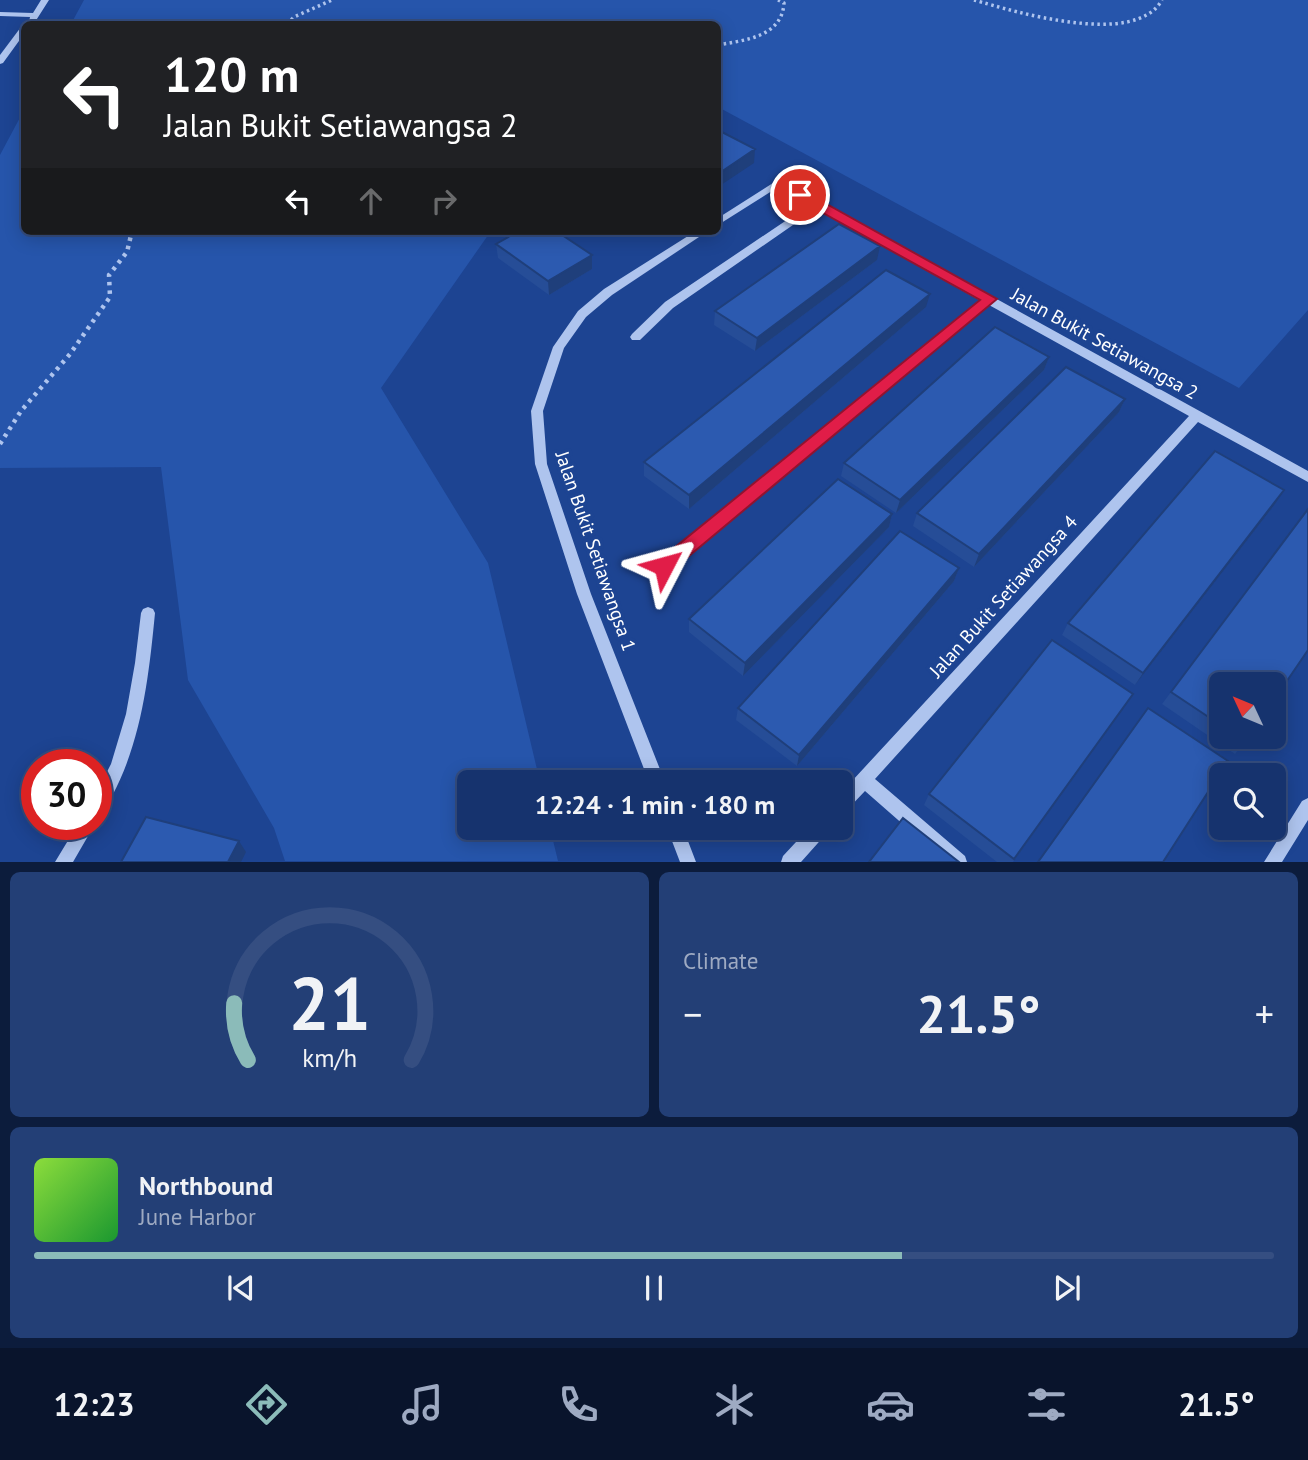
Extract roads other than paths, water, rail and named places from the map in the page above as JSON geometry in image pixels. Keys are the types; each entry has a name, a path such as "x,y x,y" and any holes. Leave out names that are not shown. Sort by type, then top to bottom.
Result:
{"street":[{"path":"30,21 45,0"},
{"path":"0,14 35,15"},
{"path":"0,61 21,33"},
{"name":"Jalan Bukit Setiawangsa 2","path":"721,220 773,186 784,187 1308,477"},
{"path":"636,337 669,305 817,204"},
{"name":"Jalan Bukit Setiawangsa 1","path":"652,770 584,594 541,464 537,411 559,347 582,314 608,292 697,235"},
{"path":"664,566 990,299"},
{"name":"Jalan Bukit Setiawangsa 4","path":"853,792 1197,415"},
{"path":"112,778 143,671 148,612"},
{"path":"864,780 959,862"},
{"path":"1272,862 1308,806"},
{"path":"63,862 77,840"},
{"path":"680,840 688,862"},
{"path":"789,862 809,840"}]}
